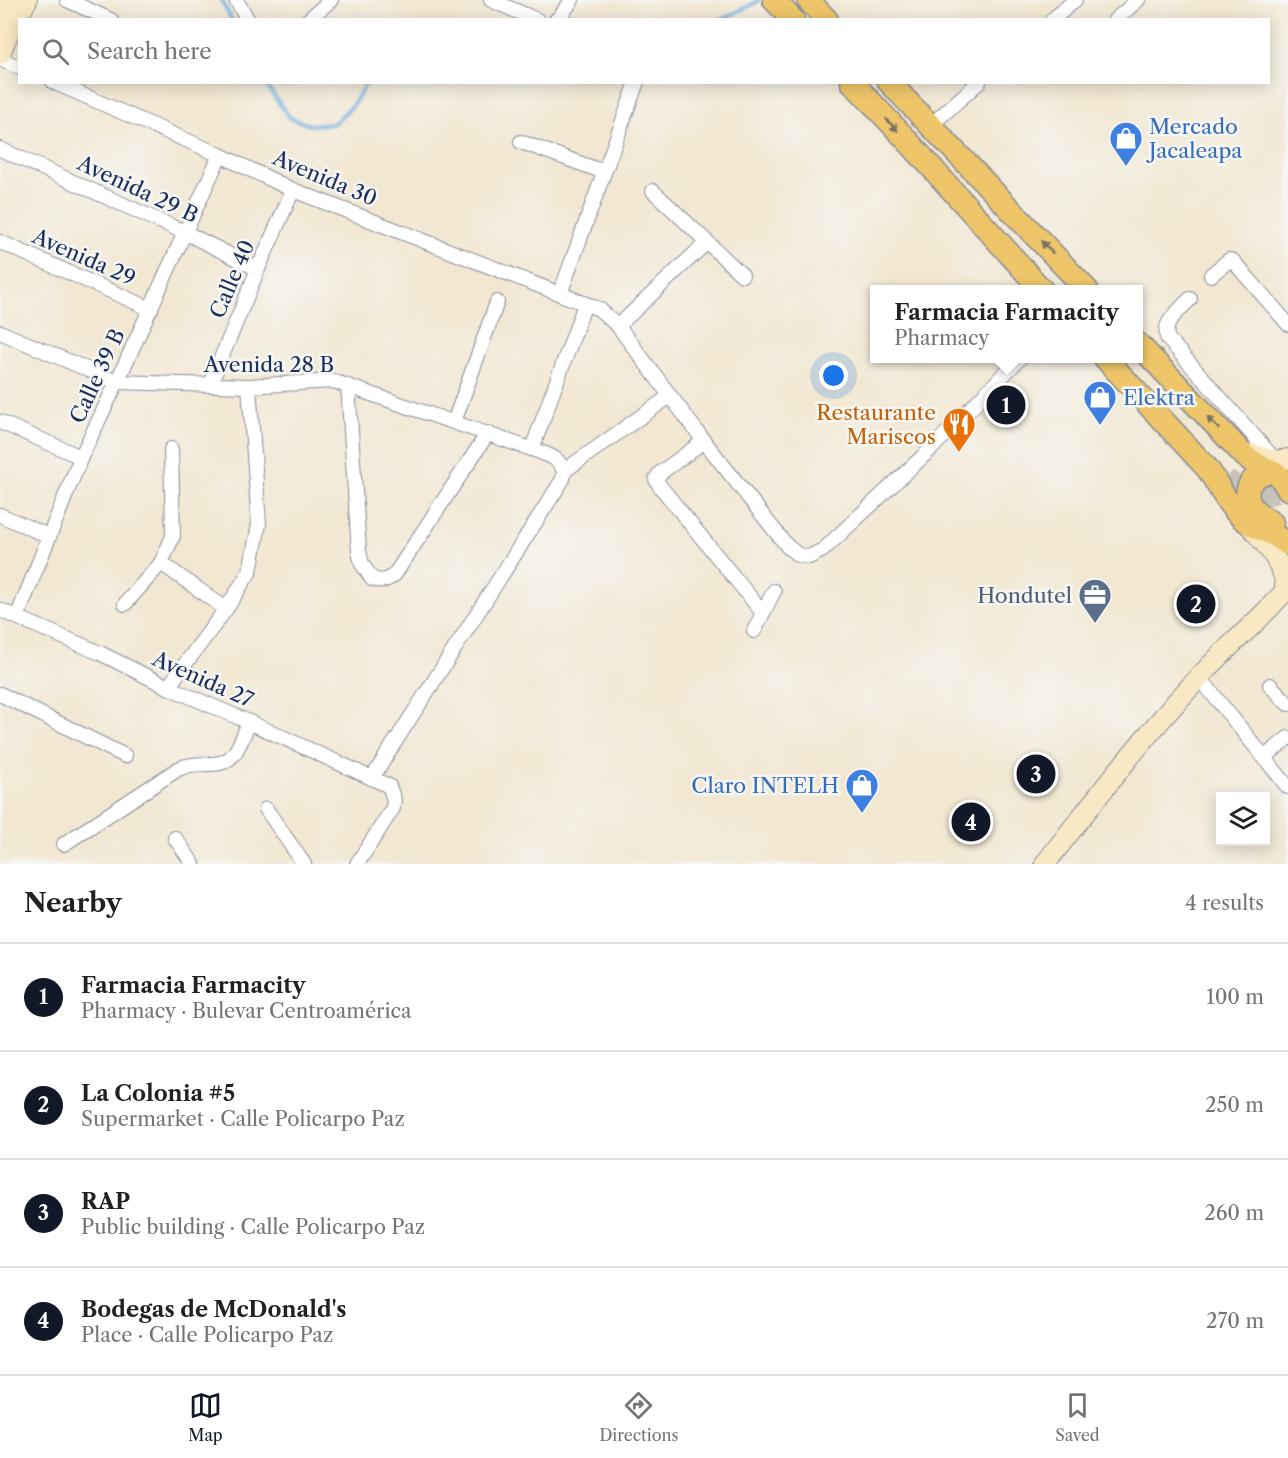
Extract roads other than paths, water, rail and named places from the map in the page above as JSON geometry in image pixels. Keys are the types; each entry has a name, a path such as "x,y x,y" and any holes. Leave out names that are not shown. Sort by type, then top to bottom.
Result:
{"main road":[{"path":"808,0 825,18"},
{"path":"854,84 1039,285"},
{"path":"891,84 1082,285"},
{"path":"1143,349 1246,457 1259,466 1282,470"},
{"path":"1109,363 1206,468 1234,511 1247,522 1288,544"},
{"path":"1118,363 1226,479"},
{"path":"1282,470 1262,473 1253,479 1249,486 1248,498 1254,509 1288,536"}],"street":[{"path":"0,16 10,0"},
{"path":"0,54 27,0"},
{"path":"67,0 107,18"},
{"path":"236,0 246,18"},
{"path":"310,18 331,0"},
{"path":"491,0 532,18"},
{"path":"559,18 572,0"},
{"path":"1056,18 1075,0"},
{"path":"1117,18 1137,0"},
{"path":"0,59 18,67"},
{"name":"Avenida 30","path":"58,84 220,155 293,190 599,309 618,326 704,441 787,546 798,555 809,557 823,550 933,447 1015,363"},
{"path":"560,294 636,84"},
{"path":"931,125 977,84"},
{"path":"521,142 604,172"},
{"name":"Avenida 29 B","path":"0,149 258,269"},
{"name":"Calle 39 B","path":"17,617 81,457 186,234 220,155"},
{"name":"Calle 40","path":"210,385 293,190"},
{"path":"653,190 742,275"},
{"name":"Avenida 29","path":"0,242 151,309"},
{"path":"618,326 707,242"},
{"path":"1210,275 1229,260 1233,261 1288,324"},
{"path":"1190,299 1167,324 1165,331 1168,339 1282,470"},
{"path":"454,422 496,302"},
{"path":"532,449 585,304"},
{"name":"Avenida 28 B","path":"0,332 117,382 249,386 333,381 551,456 560,462 564,471"},
{"path":"168,687 226,609 250,571 259,524 249,386"},
{"path":"348,386 359,551 362,564 372,579 387,580 395,574 488,433"},
{"path":"372,778 563,479 564,471 670,396"},
{"path":"0,422 81,457"},
{"path":"704,441 659,474 656,479 763,613"},
{"path":"125,604 161,563 173,536 171,449"},
{"path":"0,515 48,536"},
{"path":"1045,864 1139,745 1199,677 1284,592 1286,581 1280,562 1247,522"},
{"path":"161,563 226,609"},
{"path":"754,631 774,591"},
{"path":"1263,614 1288,599"},
{"name":"Avenida 27","path":"0,610 100,653 168,687 389,786 394,800 393,808 357,864"},
{"path":"1199,677 1288,787"},
{"path":"1270,685 1288,704"},
{"path":"0,694 125,756"},
{"path":"64,844 178,769 188,765 227,762 236,751 249,722"},
{"path":"1264,757 1288,738"},
{"path":"266,809 304,864"},
{"path":"175,838 193,864"}],"waterway":[{"path":"221,0 231,18"},
{"path":"725,18 759,0"},
{"path":"265,84 290,118 310,125 333,124 352,106 366,84"}],"tunnel":[{"path":"1226,479 1242,491 1253,495 1272,494 1288,485"}],"place":[{"name":"Mercado Jacaleapa","path":"1126,167"},
{"name":"Farmacia Farmacity","path":"1006,405"},
{"name":"Elektra","path":"1100,426"},
{"name":"Restaurante Mariscos","path":"959,453"},
{"name":"La Colonia #5","path":"1196,604"},
{"name":"Hondutel","path":"1095,624"},
{"name":"RAP","path":"1036,774"},
{"name":"Claro INTELH","path":"862,814"},
{"name":"Bodegas de McDonald's","path":"971,822"}]}
